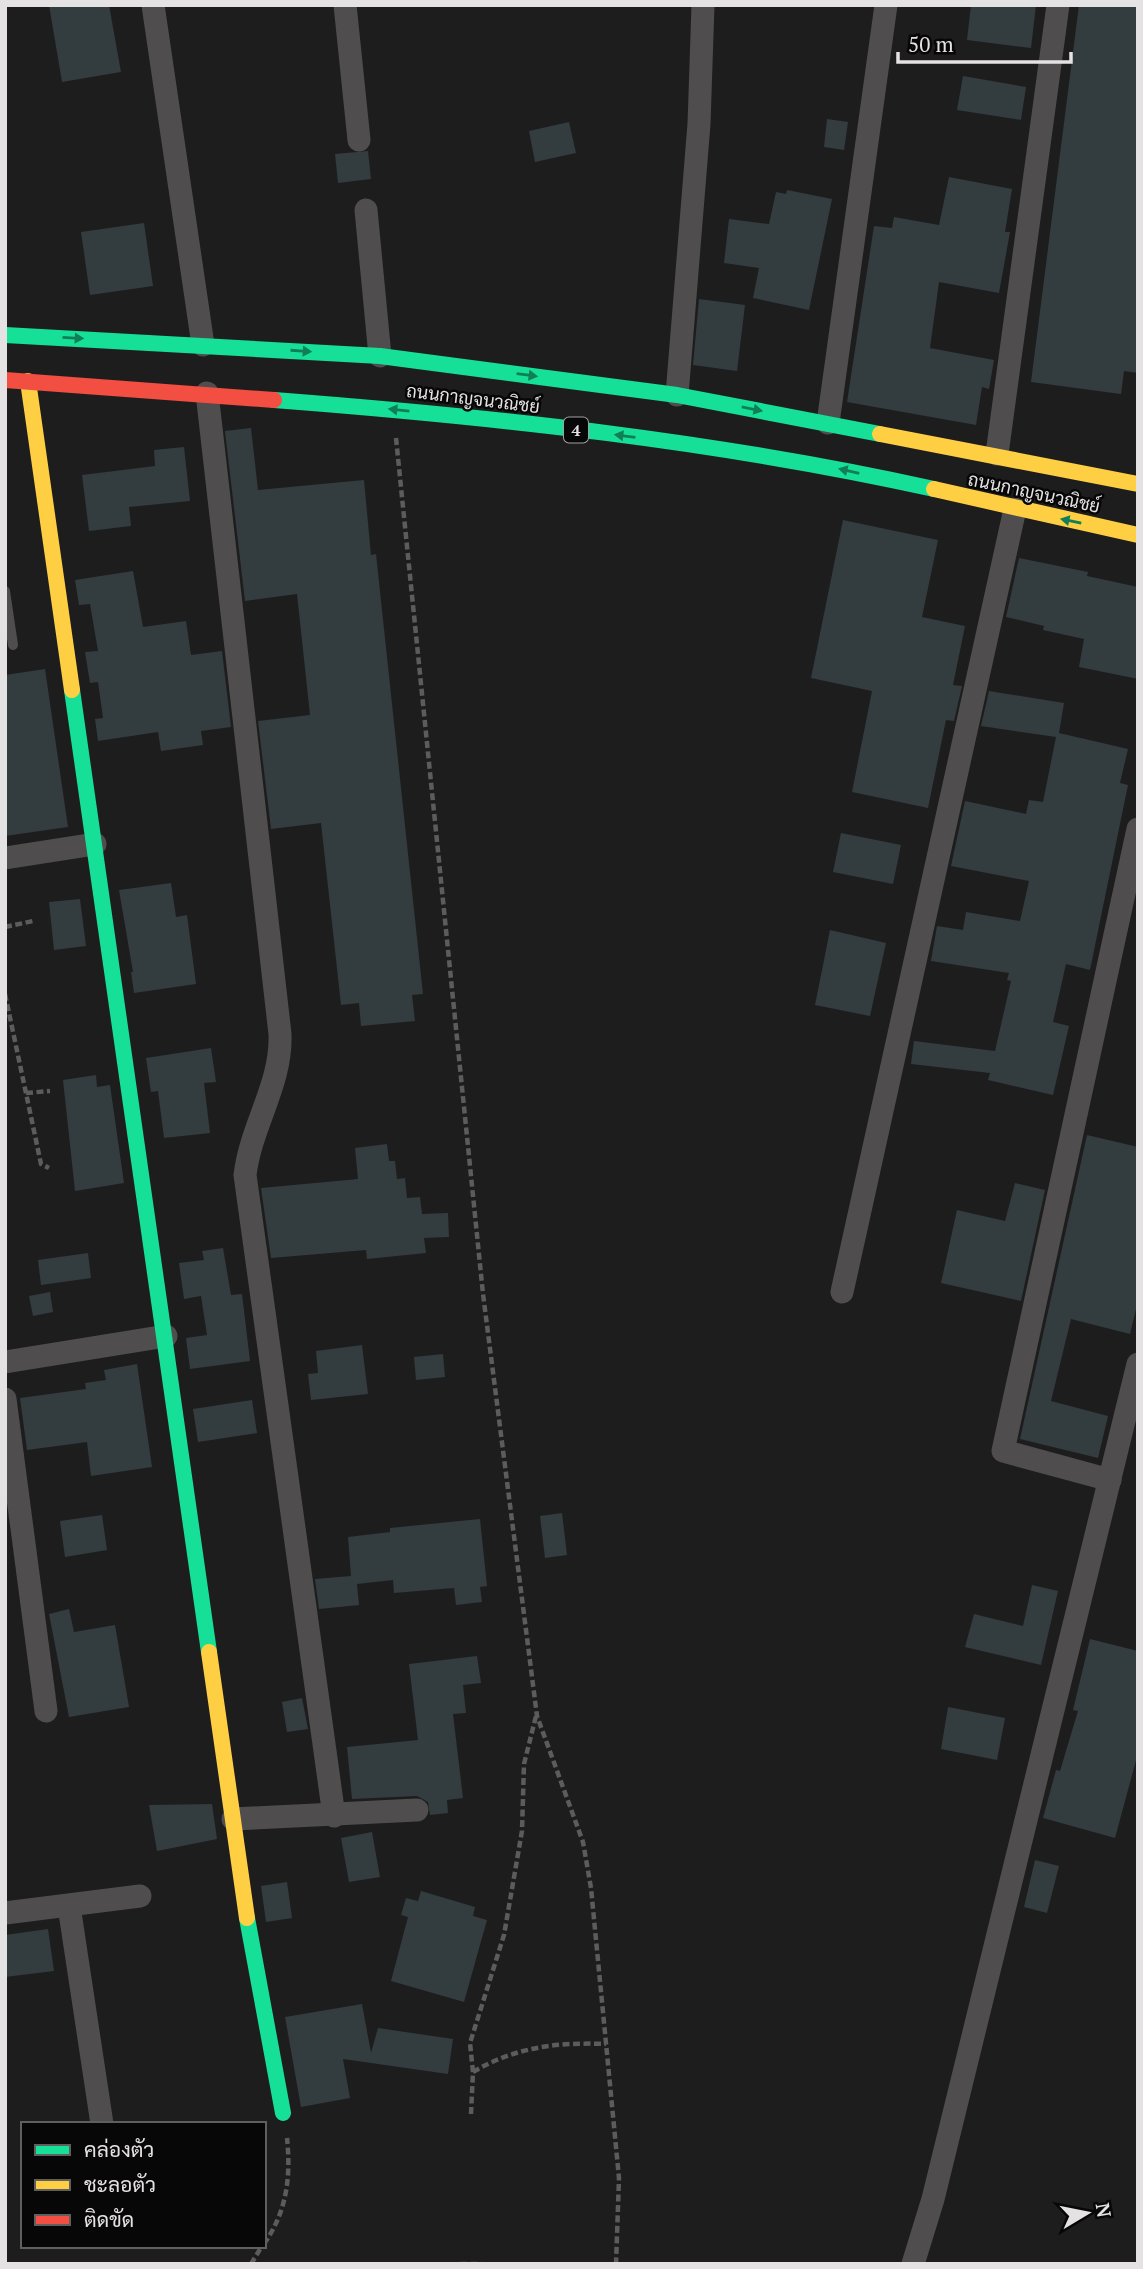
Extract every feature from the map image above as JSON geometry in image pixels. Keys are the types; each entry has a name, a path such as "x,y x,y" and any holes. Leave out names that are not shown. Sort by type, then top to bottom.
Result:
{"main road":[{"name":"ถนนกาญจนวณิชย์","path":"5,335 380,356 677,395 997,454 1138,484"},
{"name":"ถนนกาญจนวณิชย์","path":"5,380 393,409 741,451 821,464 1138,536"},
{"path":"28,381 253,1959 270,2032 283,2113"}],"street":[{"path":"153,5 203,345"},
{"path":"345,5 359,140"},
{"path":"677,395 699,124 703,5"},
{"path":"828,423 886,5"},
{"path":"997,454 1058,5"},
{"path":"366,211 380,356"},
{"path":"207,393 280,1034 276,1081 248,1151 245,1175 334,1815"},
{"path":"842,1292 1015,509"},
{"path":"1110,1480 1003,1451 1138,828"},
{"path":"5,858 95,844"},
{"path":"5,1362 166,1336"},
{"path":"913,2264 933,2199 1138,1364"},
{"path":"5,1399 46,1712"},
{"path":"233,1819 416,1810"},
{"path":"5,1913 140,1896"},
{"path":"69,1906 102,2122"}],"lane":[{"path":"5,591 13,645"}],"path":[{"path":"393,409 483,1294 537,1716 583,1842 591,1888 620,2178 616,2264"},
{"path":"5,927 33,921"},
{"path":"5,994 41,1164 49,1168"},
{"path":"26,1093 50,1091"},
{"path":"471,2115 473,2072 470,2043 504,1936 522,1831 524,1764 537,1716"},
{"path":"473,2072 508,2053 570,2043 606,2044"},
{"path":"266,2240 281,2214 287,2190 289,2161 283,2113"},
{"path":"251,2264 261,2248"},
{"path":"460,2264 482,2264"}],"building":[{"path":"49,5 109,5 121,72 62,82"},
{"path":"971,5 1036,5 1031,48 967,40"},
{"path":"1079,5 1138,5 1138,373 1124,371 1121,394 1031,382"},
{"path":"963,76 1026,87 1021,120 957,110"},
{"path":"827,119 848,122 844,150 824,147"},
{"path":"569,122 576,153 535,162 529,131"},
{"path":"368,151 371,179 338,183 335,154"},
{"path":"949,177 1012,189 1005,232 1010,232 999,293 939,282 930,348 994,360 989,389 982,387 976,425 847,402 874,226 892,228 894,217 939,225"},
{"path":"787,190 832,199 809,310 753,298 759,268 724,263 729,219 769,224 776,192 786,194"},
{"path":"144,223 153,286 90,295 81,232"},
{"path":"699,299 745,305 737,371 693,365"},
{"path":"251,428 258,490 364,480 371,555 376,554 423,994 412,995 415,1021 361,1026 359,1003 341,1005 321,823 271,829 258,721 310,715 297,594 245,601 225,431"},
{"path":"184,447 190,501 129,507 131,526 89,531 82,475 155,466 154,450"},
{"path":"843,520 938,540 922,617 965,626 953,685 962,686 954,721 946,720 928,808 852,792 872,691 811,678"},
{"path":"1019,558 1088,572 1087,576 1138,587 1138,679 1079,667 1084,639 1043,630 1044,626 1006,617"},
{"path":"133,571 143,627 186,621 191,655 222,651 231,727 201,731 203,745 161,751 158,732 98,741 95,719 103,718 98,682 90,683 85,652 98,651 90,604 79,605 75,580"},
{"path":"45,669 68,827 5,836 5,675"},
{"path":"989,691 1064,703 1059,733 1128,749 1120,783 1128,785 1090,970 1066,964 1053,1022 1069,1026 1053,1095 988,1080 990,1073 911,1064 914,1041 995,1051 1011,981 1007,980 1009,973 931,961 937,926 963,930 966,912 1020,921 1029,881 951,866 965,801 1026,814 1029,800 1043,802 1056,737 981,726"},
{"path":"841,833 901,845 893,884 833,872"},
{"path":"171,883 176,917 187,915 196,984 134,993 119,890"},
{"path":"80,899 86,946 54,950 49,902"},
{"path":"830,930 886,943 870,1016 815,1005"},
{"path":"211,1048 216,1082 204,1083 210,1133 164,1138 158,1091 151,1092 146,1058"},
{"path":"96,1075 97,1087 110,1085 124,1183 75,1191 63,1080"},
{"path":"1087,1135 1138,1147 1138,1301 1130,1334 1071,1319 1051,1401 1108,1416 1098,1458 1020,1439"},
{"path":"387,1144 389,1161 395,1161 397,1179 405,1178 407,1198 420,1197 422,1214 448,1213 449,1237 424,1238 426,1253 367,1259 366,1250 271,1258 261,1188 358,1179 355,1148"},
{"path":"1015,1183 1045,1190 1021,1301 941,1283 957,1210 1005,1221"},
{"path":"223,1248 231,1295 242,1294 250,1361 190,1369 186,1338 207,1335 201,1296 184,1299 179,1263 204,1260 202,1251"},
{"path":"88,1253 91,1278 41,1285 38,1260"},
{"path":"50,1292 53,1312 33,1316 29,1296"},
{"path":"362,1345 368,1394 311,1400 308,1374 318,1373 316,1351"},
{"path":"443,1354 445,1377 416,1380 414,1357"},
{"path":"137,1364 152,1467 91,1476 87,1442 27,1450 20,1398 86,1389 85,1383 106,1380 104,1370"},
{"path":"252,1400 257,1433 198,1442 193,1409"},
{"path":"562,1513 567,1555 545,1558 540,1516"},
{"path":"102,1515 107,1550 65,1557 60,1521"},
{"path":"480,1519 487,1586 480,1587 482,1602 456,1605 454,1588 394,1593 393,1580 357,1584 359,1605 319,1609 315,1579 351,1576 348,1537 390,1532 390,1528"},
{"path":"1032,1585 1058,1591 1041,1665 965,1647 974,1614 1023,1626"},
{"path":"69,1609 74,1632 115,1625 129,1707 69,1717 49,1614"},
{"path":"1090,1639 1138,1651 1138,1753 1115,1838 1043,1818 1056,1770 1060,1771 1078,1711 1073,1710"},
{"path":"477,1656 481,1683 463,1685 466,1713 453,1714 463,1798 447,1800 448,1813 430,1815 428,1802 417,1796 352,1799 347,1747 418,1740 409,1664"},
{"path":"302,1698 308,1729 287,1732 282,1702"},
{"path":"948,1707 1005,1718 997,1760 941,1749"},
{"path":"212,1804 217,1839 157,1851 149,1805"},
{"path":"372,1832 380,1877 349,1882 341,1838"},
{"path":"1035,1860 1059,1866 1047,1913 1024,1907"},
{"path":"287,1882 292,1918 266,1922 261,1886"},
{"path":"421,1891 475,1907 473,1916 487,1920 464,2002 391,1981 408,1917 401,1915 406,1898 418,1901"},
{"path":"48,1929 54,1971 5,1977 5,1935"},
{"path":"362,2004 371,2053 378,2028 453,2039 448,2074 343,2059 350,2098 301,2107 285,2017"}],"traffic: fast":[{"path":"5,335 380,356 677,395 880,434"},
{"path":"274,400 440,414 688,444 934,489"},
{"path":"72,690 209,1652"},
{"path":"247,1918 283,2113"}],"traffic: slow":[{"path":"28,381 72,690"},
{"path":"880,434 1138,484"},
{"path":"934,489 1138,535"},
{"path":"209,1652 247,1918"}],"traffic: jam":[{"path":"5,380 274,400"}]}
